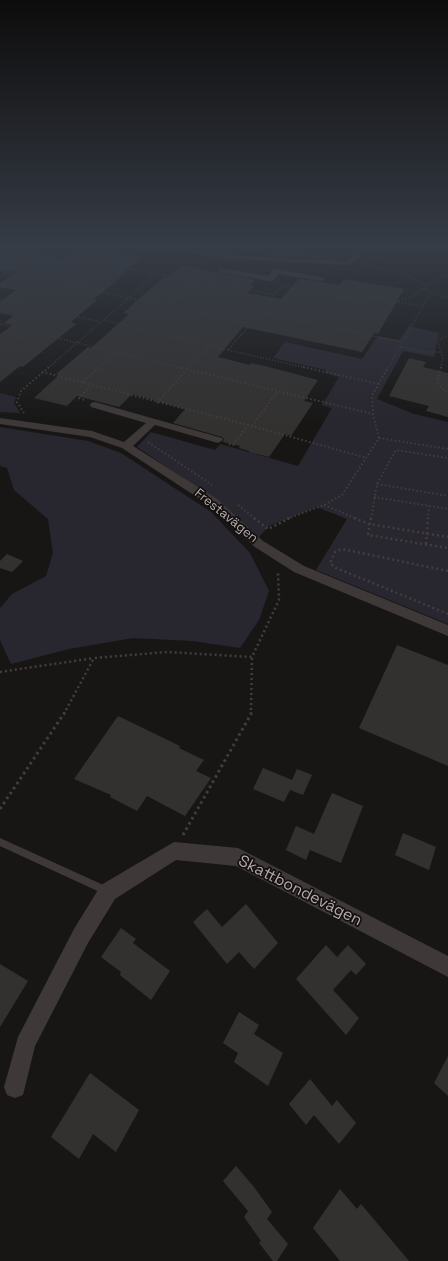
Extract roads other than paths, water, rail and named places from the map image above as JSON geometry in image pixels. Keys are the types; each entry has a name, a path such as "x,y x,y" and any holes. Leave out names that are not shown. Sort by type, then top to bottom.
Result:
{"street":[{"path":"95,405 218,440"},
{"name":"Frestavägen","path":"0,421 92,434 126,446 213,502 260,544 299,569 448,631"},
{"path":"126,446 153,422"},
{"name":"Skattbondevägen","path":"108,892 174,851 238,857 448,968"},
{"path":"15,1088 25,1044 81,936 108,892"}],"lane":[{"path":"0,842 108,892"}]}
